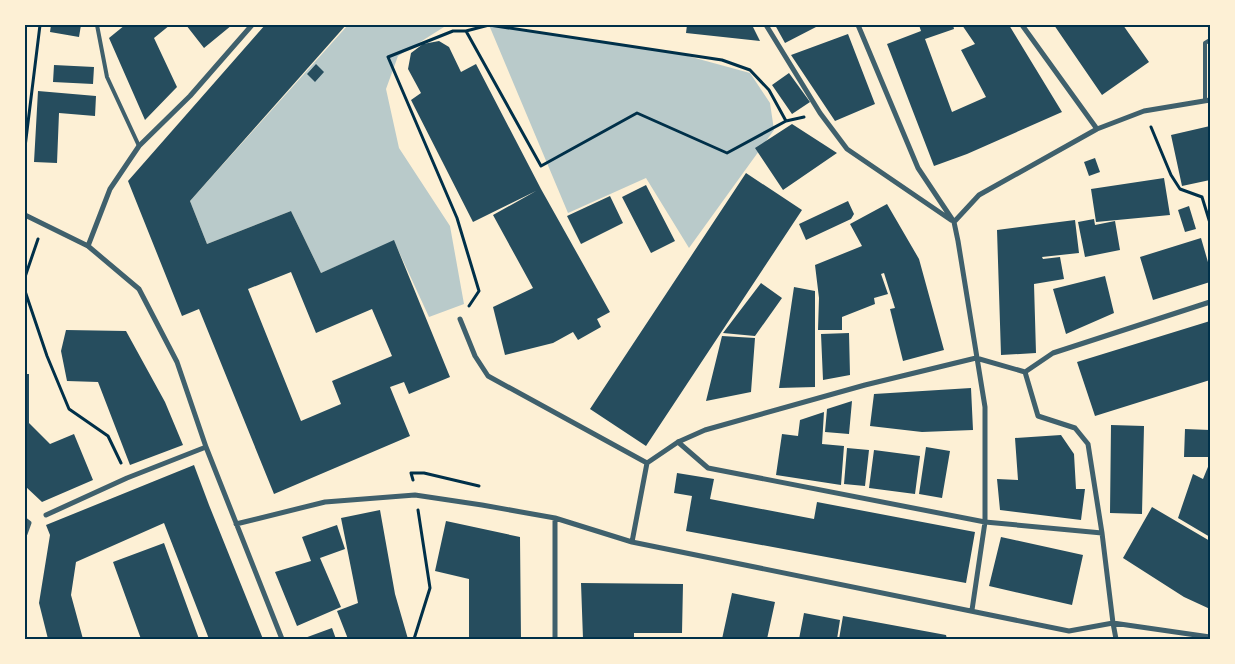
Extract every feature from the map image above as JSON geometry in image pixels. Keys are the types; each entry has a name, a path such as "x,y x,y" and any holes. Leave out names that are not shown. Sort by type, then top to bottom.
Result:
{"street":[{"path":"88,246 110,190 139,146 190,96 252,25"},
{"path":"766,25 820,113 847,149 954,222"},
{"path":"858,25 918,168 954,222 958,241 985,407 984,522 972,610"},
{"path":"1022,25 1097,129"},
{"path":"954,222 980,195 1097,129 1144,111 1208,100"},
{"path":"25,215 88,246 138,289 177,362 206,446 282,639"},
{"path":"1025,372 1052,353 1210,302"},
{"path":"460,319 475,356 488,376 647,463"},
{"path":"632,542 647,463 678,442 705,430 865,385 976,358 1025,372"},
{"path":"1025,372 1038,416 1075,428 1088,444 1102,532 1112,623 1116,639"},
{"path":"678,442 708,468 984,522 1102,532"},
{"path":"46,515 127,478 206,446"},
{"path":"236,524 325,502 416,495 482,504 555,518 632,542 1069,631 1112,623 1210,637"},
{"path":"555,518 555,639"},
{"path":"25,534 27,522"}],"lane":[{"path":"97,25 107,76 139,146"},
{"path":"1208,100 1205,44 1210,40"}],"path":[{"path":"25,147 40,25"},
{"path":"451,25 453,31"},
{"path":"460,319 479,291 457,218 388,57 453,31 466,31 489,25 722,60 750,70 769,90 786,121 727,153 637,113 541,166 466,31"},
{"path":"1144,111 1171,175 1180,189 1202,197 1210,222"},
{"path":"25,276 43,224"},
{"path":"25,291 47,356 70,409 108,436 127,478"},
{"path":"414,639 430,588 416,495"}],"shaded area":[{"path":"348,25 442,25 444,27 398,56 386,89 399,148 450,226 464,304 429,317 394,241 321,273 291,211 207,244 190,201"},
{"path":"489,25 684,55 750,73 770,103 774,130 689,248 646,178 568,213"}],"building":[{"path":"51,25 81,25 79,37 50,32"},
{"path":"125,25 170,25 154,38 177,87 145,120 109,38"},
{"path":"186,25 232,25 204,48"},
{"path":"265,25 346,25 190,201 207,244 291,211 321,273 394,240 450,377 409,394 404,382 390,387 410,436 274,494 199,309 182,316 128,181","holes":["291,272 316,333 372,309 392,356 332,381 341,404 301,421 248,289"]},
{"path":"687,25 752,25 760,41 686,33"},
{"path":"775,25 815,25 816,27 785,43"},
{"path":"919,25 953,25 954,29 925,39 952,112 986,97 961,50 975,44 962,25 1009,25 1062,112 967,154 934,166 887,44 921,31"},
{"path":"1054,25 1123,25 1149,62 1102,95"},
{"path":"848,34 875,104 835,121 791,55"},
{"path":"439,41 449,47 461,72 476,64 541,189 610,312 597,319 601,327 578,340 573,332 553,343 505,355 493,307 533,288 493,215 536,191 473,222 411,100 421,93 408,69 411,53 423,44"},
{"path":"316,64 324,72 315,82 307,74"},
{"path":"54,65 94,67 93,84 53,82"},
{"path":"789,73 810,102 792,114 772,85"},
{"path":"38,91 96,96 95,116 59,113 57,163 34,162"},
{"path":"792,124 837,153 783,190 755,148"},
{"path":"1210,126 1210,180 1182,186 1171,135"},
{"path":"1095,158 1100,172 1089,176 1084,162"},
{"path":"746,173 802,210 646,446 590,409"},
{"path":"1164,178 1170,215 1096,222 1091,189"},
{"path":"646,185 675,241 651,253 622,197"},
{"path":"610,196 623,223 581,244 567,216"},
{"path":"848,201 854,214 851,219 806,240 799,224"},
{"path":"887,204 919,259 944,350 903,361 890,309 895,308 884,273 881,274 888,294 874,298 875,304 842,317 842,330 818,330 819,298 815,265 862,246 850,224"},
{"path":"1189,206 1196,229 1185,232 1178,210"},
{"path":"1094,219 1095,225 1115,221 1120,250 1085,257 1078,222"},
{"path":"1075,220 1079,253 1042,257 1043,259 1060,257 1064,279 1034,284 1036,353 1001,355 997,230"},
{"path":"1201,238 1210,269 1210,282 1153,300 1140,257"},
{"path":"1105,276 1114,313 1066,334 1053,289"},
{"path":"761,283 782,298 755,336 723,333"},
{"path":"794,287 815,291 815,387 779,388"},
{"path":"1210,321 1210,380 1095,416 1077,362"},
{"path":"66,330 126,331 165,402 183,445 130,465 98,382 67,381 61,351"},
{"path":"849,333 850,375 823,380 821,334"},
{"path":"722,336 755,338 751,392 706,401"},
{"path":"25,374 29,374 29,423 50,444 74,434 93,480 42,502 25,486"},
{"path":"971,388 973,430 922,432 870,426 874,394"},
{"path":"852,401 849,434 825,432 827,409"},
{"path":"824,412 822,444 844,446 841,485 776,475 782,434 798,436 800,420"},
{"path":"1111,425 1144,426 1142,514 1110,513"},
{"path":"1185,429 1210,430 1210,457 1184,457"},
{"path":"1061,435 1074,454 1076,489 1085,489 1081,520 1000,510 997,479 1018,480 1015,438"},
{"path":"926,447 950,451 942,498 919,494"},
{"path":"847,448 869,450 865,486 844,484"},
{"path":"874,450 920,456 915,494 869,488"},
{"path":"1210,462 1210,537 1178,518 1193,474 1203,479"},
{"path":"194,465 263,639 209,639 164,523 76,562 71,595 83,639 48,639 39,603 50,535 46,525"},
{"path":"677,473 714,479 710,499 814,519 817,502 975,532 966,583 686,531 692,496 674,493"},
{"path":"1152,507 1210,541 1210,609 1184,597 1123,558"},
{"path":"380,510 395,594 408,639 348,639 337,611 358,603 341,518"},
{"path":"446,521 520,537 521,639 469,639 469,579 435,571"},
{"path":"337,525 345,549 320,558 341,607 297,626 275,572 311,561 302,537"},
{"path":"1001,537 1083,555 1072,605 989,586"},
{"path":"164,543 199,639 141,639 113,562"},
{"path":"581,583 683,584 682,633 634,633 634,639 583,639"},
{"path":"732,593 775,602 767,639 722,639"},
{"path":"804,613 840,620 837,639 799,639"},
{"path":"843,616 946,635 947,639 839,639"},
{"path":"332,628 336,639 302,639"}]}
